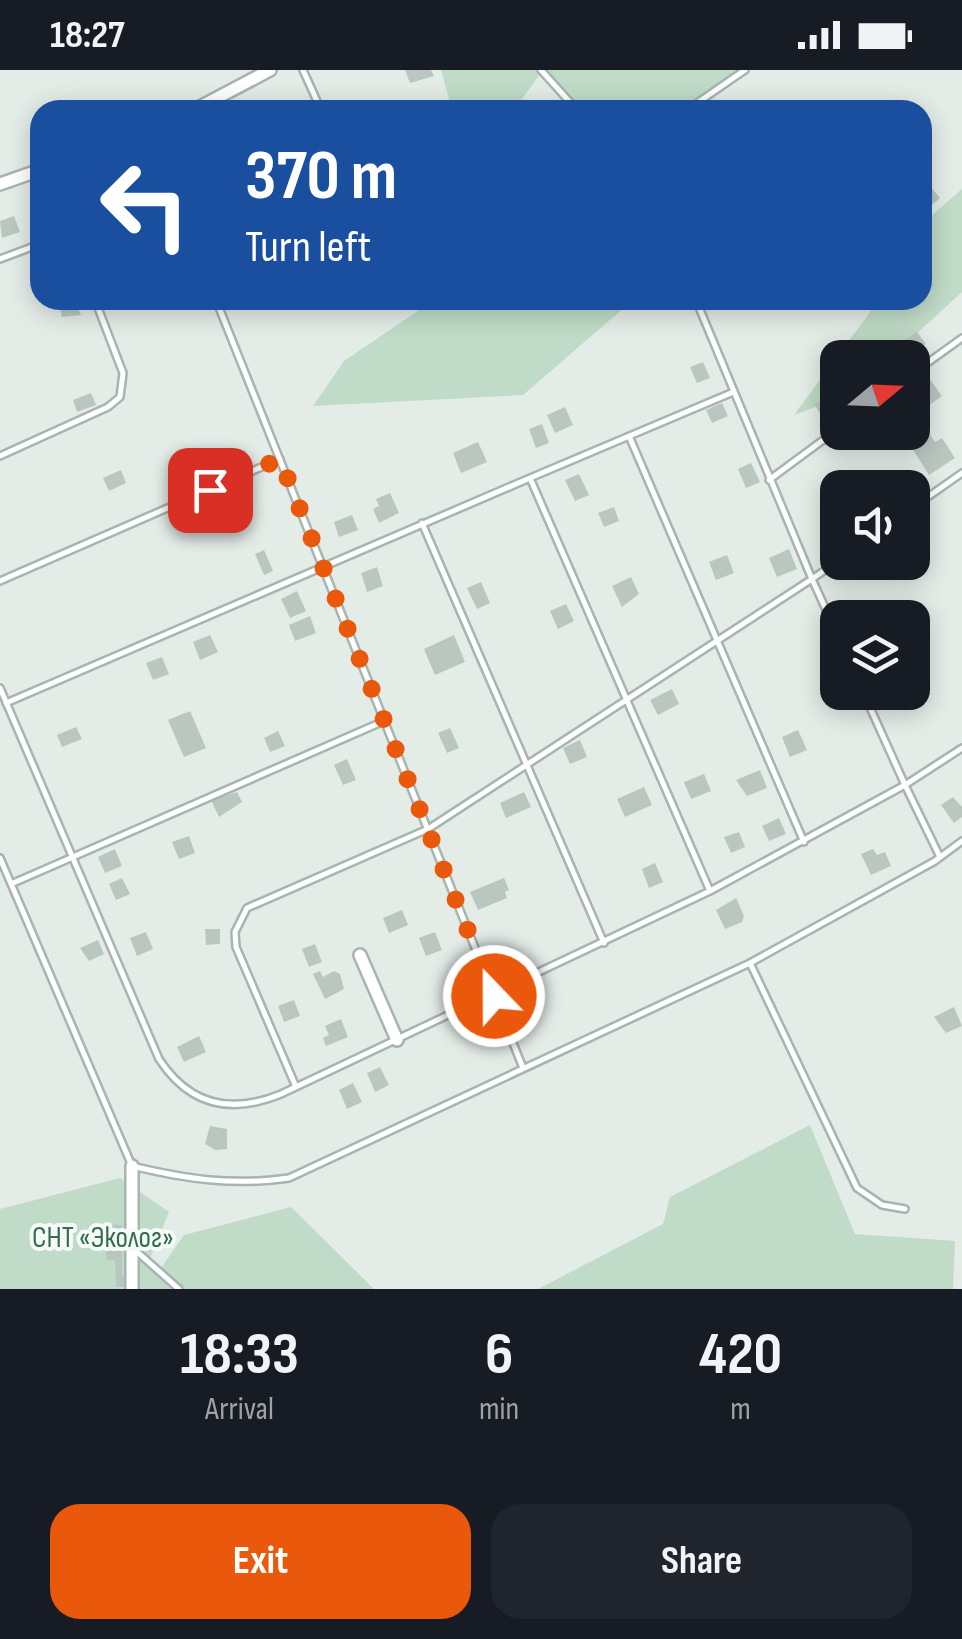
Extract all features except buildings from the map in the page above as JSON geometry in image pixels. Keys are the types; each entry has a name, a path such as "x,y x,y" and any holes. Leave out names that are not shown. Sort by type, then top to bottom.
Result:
{"street":[{"path":"213,100 270,70"},
{"path":"0,184 30,174"},
{"path":"360,955 397,1040"},
{"path":"132,1166 132,1289"}],"lane":[{"path":"303,70 316,100"},
{"path":"541,70 568,100"},
{"path":"702,100 745,70"},
{"path":"0,259 30,248"},
{"path":"0,456 108,407 120,397 123,373 99,310"},
{"path":"220,310 523,1069"},
{"path":"700,310 822,600"},
{"path":"930,361 962,338"},
{"path":"6,703 731,392"},
{"path":"630,436 804,842"},
{"path":"769,480 820,443"},
{"path":"0,582 280,459"},
{"path":"930,496 962,474"},
{"path":"530,478 710,891"},
{"path":"422,524 604,943"},
{"path":"296,1087 236,946 238,921 246,908 428,830 820,573"},
{"path":"0,688 158,1059 172,1080 191,1096 237,1107 256,1104 296,1087 710,891 906,786 962,748"},
{"path":"871,710 940,857"},
{"path":"11,884 384,721"},
{"path":"0,858 132,1166 189,1180 243,1184 289,1178 750,963 962,841"},
{"path":"750,963 857,1188 882,1205 905,1209"},
{"path":"130,1244 179,1289"}],"green space":[{"path":"441,70 543,70 521,100 449,100"},
{"path":"544,70 749,70 704,100 572,100"},
{"path":"962,189 962,292 910,340 849,340 872,310 932,310 932,215"},
{"path":"419,310 621,310 523,395 313,406 344,361"},
{"path":"820,380 820,405 794,415"},
{"path":"810,1125 855,1234 955,1241 953,1289 538,1289 663,1224 670,1197"},
{"name":"СНТ «Эколог»","path":"120,1178 169,1212 148,1263 159,1271 184,1235 291,1207 374,1289 0,1289 0,1209"}],"route":[{"path":"210,490 280,459 494,996"}]}
